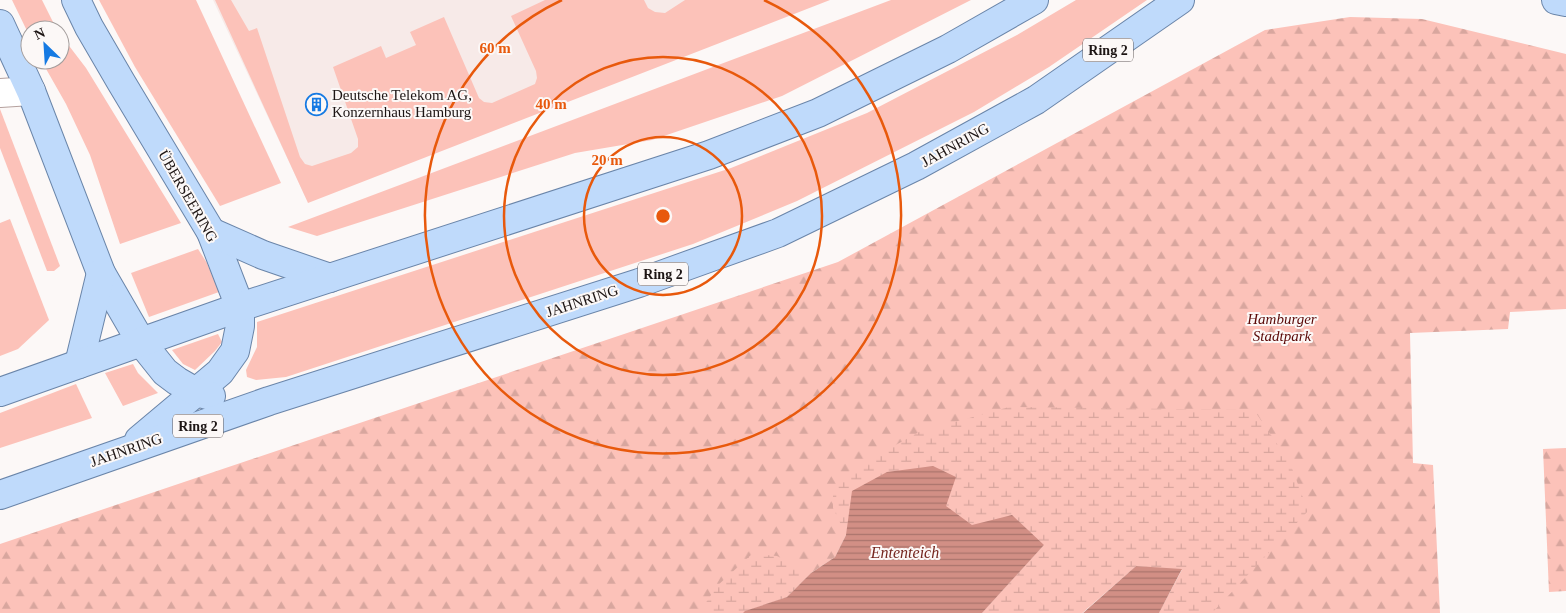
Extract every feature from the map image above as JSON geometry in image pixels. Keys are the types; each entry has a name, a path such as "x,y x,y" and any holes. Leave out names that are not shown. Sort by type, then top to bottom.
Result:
{"main road":[{"name":"ÜBERSEERING","path":"76,0 89,27 121,82 211,232 240,307 240,326 235,351 220,372 126,450"},
{"path":"0,392 240,307 709,155 818,113 948,49 1034,0"},
{"name":"JAHNRING","path":"0,495 269,401 639,283 778,233 916,166 1036,100 1180,0"},
{"path":"1556,0 1566,2"},
{"path":"0,24 31,91 101,273 142,342 164,372 196,392 222,399 246,402 269,401"},
{"path":"211,232 263,255 330,278"},
{"path":"79,364 101,273"}],"lane":[{"path":"0,93 31,91"}],"shaded area":[{"path":"213,0 730,0 305,196"}],"green space":[{"path":"12,0 42,0 52,20 22,20"},
{"path":"99,0 196,0 281,183 220,206 135,67"},
{"path":"215,0 231,0 249,31 257,28 300,157 305,164 312,166 351,153 358,147 358,139 333,67 381,46 386,58 416,45 410,32 444,17 479,98 484,102 492,103 535,84 537,78 536,71 511,16 545,0 644,0 648,8 655,12 665,13 685,0 830,0 308,203"},
{"path":"891,0 971,0 782,96 652,140 575,153 317,236 288,227"},
{"path":"1076,0 1147,0 1049,67 974,112 797,201 693,244 286,377 256,380 247,377 246,370 257,347 257,322 731,168 867,113 1017,35"},
{"name":"Hamburger Stadtpark","path":"1350,17 1422,19 1566,54 1566,309 1510,312 1508,329 1410,333 1413,463 1433,465 1440,613 1159,613 1182,570 1136,566 1082,613 982,613 1044,545 846,535 835,557 811,573 787,597 743,613 0,613 0,544 838,262 1265,30"},
{"path":"70,47 86,68 181,223 120,244 90,155 66,104 47,70 70,70"},
{"path":"0,109 60,266 54,271 47,271 0,148"},
{"path":"10,219 49,320 18,349 0,356 0,223"},
{"path":"198,249 207,263 219,292 149,317 131,273"},
{"path":"218,334 222,342 195,370 183,364 172,350"},
{"path":"133,364 138,373 158,393 123,406 105,373"},
{"path":"76,384 92,418 0,448 0,413"},
{"path":"1009,407 1254,410 1290,463 1308,511 1212,613 1159,613 1182,570 1136,566 1082,613 982,613 1044,545 972,525 946,506 852,491 846,535 833,508 833,488 851,470 919,432"},
{"path":"1566,448 1566,591 1549,592 1543,449"},
{"path":"752,554 777,556 811,573 787,597 743,613 699,613 717,586"}],"water":[{"name":"Ententeich","path":"933,466 956,477 946,506 972,525 1012,515 1044,545 982,613 743,613 787,597 811,573 835,557 846,535 852,491 887,472"},
{"path":"1136,566 1182,569 1159,613 1083,613"}],"place":[{"name":"Deutsche Telekom AG, Konzernhaus Hamburg","path":"316,104"}]}
